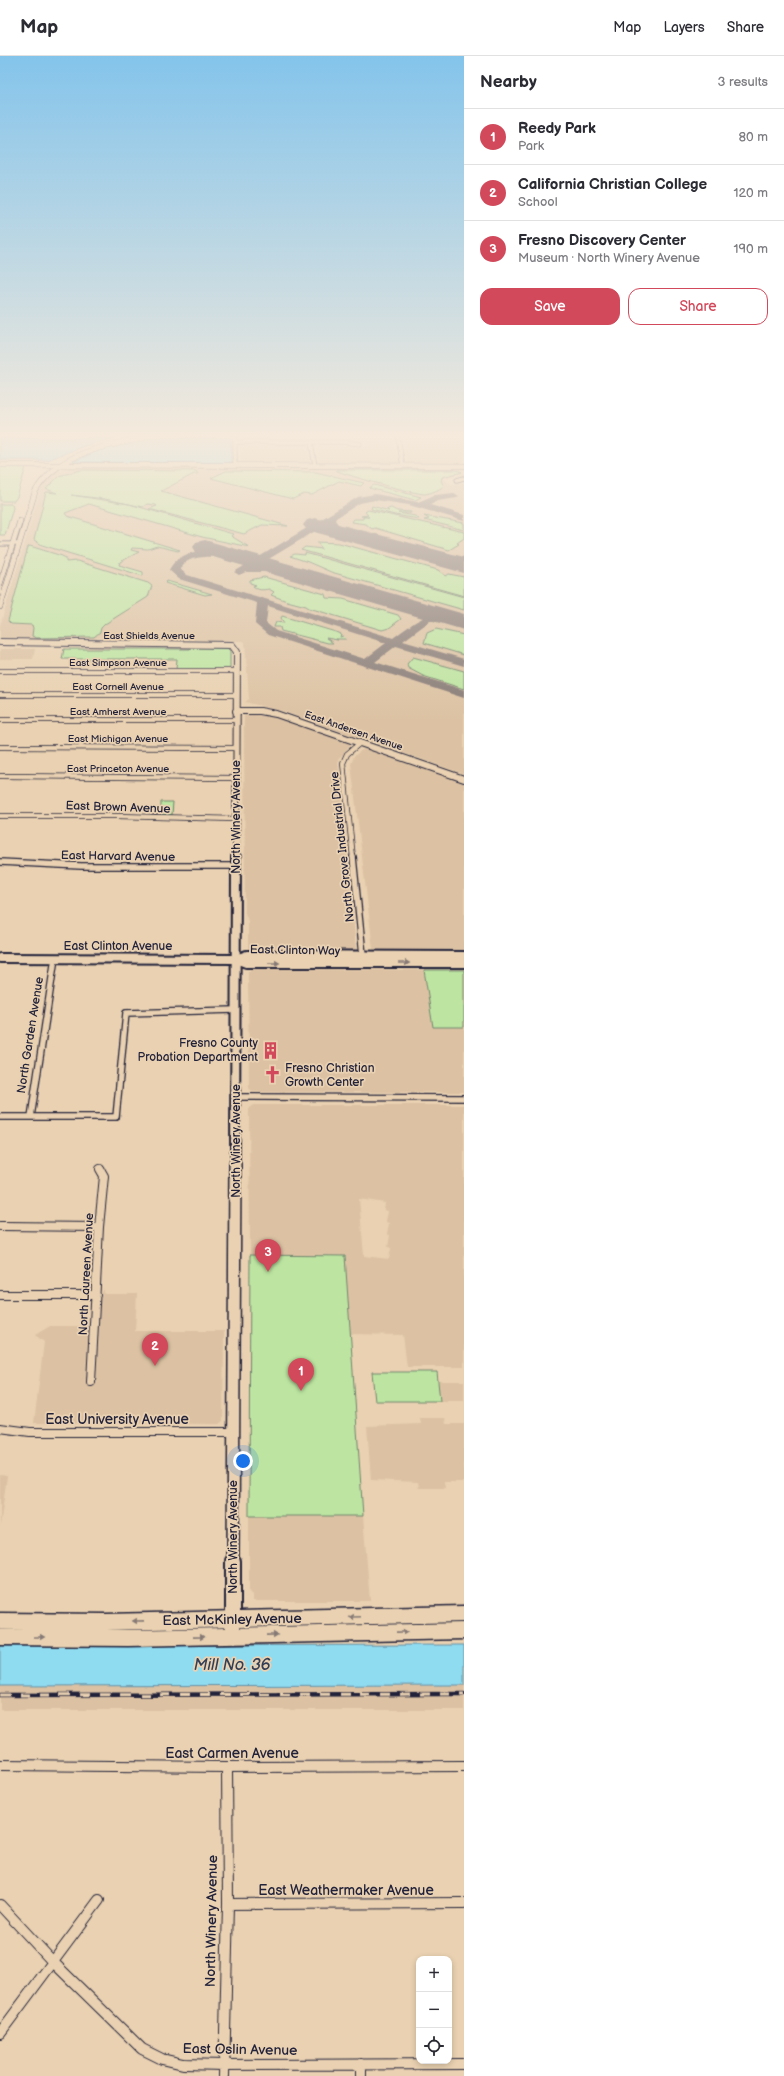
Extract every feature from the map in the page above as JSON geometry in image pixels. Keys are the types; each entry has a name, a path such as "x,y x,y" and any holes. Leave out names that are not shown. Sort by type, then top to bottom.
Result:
{"main road":[{"name":"East McKinley Avenue","path":"0,1621 233,1620 464,1614"},
{"path":"441,1631 464,1626"},
{"name":"East McKinley Avenue","path":"0,1637 233,1636 464,1631"}],"street":[{"path":"0,584 17,532"},
{"path":"0,608 3,591 23,532"},
{"path":"0,544 19,544"},
{"name":"East Shields Avenue","path":"0,642 63,644 221,644 234,646"},
{"name":"East Shields Avenue","path":"0,646 55,646 63,644"},
{"name":"North Winery Avenue","path":"233,1636 237,652 234,646"},
{"name":"East Simpson Avenue","path":"0,670 236,671"},
{"name":"East Cornell Avenue","path":"0,695 236,695"},
{"name":"East Andersen Avenue","path":"236,711 260,711 276,714 464,779"},
{"name":"East Amherst Avenue","path":"0,720 236,720"},
{"name":"North Grove Industrial Drive","path":"360,743 347,754 343,763 363,956"},
{"name":"East Michigan Avenue","path":"0,747 236,748"},
{"name":"East Princeton Avenue","path":"0,776 236,778"},
{"name":"East Brown Avenue","path":"0,816 116,816 236,819"},
{"name":"East Harvard Avenue","path":"0,862 80,866 236,866"},
{"name":"East Clinton Way","path":"236,958 247,955 464,956"},
{"name":"East Clinton Avenue","path":"0,958 236,958"},
{"name":"North Garden Avenue","path":"31,1117 55,958"},
{"name":"East Clinton Way","path":"236,958 246,963 464,963"},
{"path":"0,1116 116,1117 126,1012 235,1010"},
{"path":"235,1097 464,1098"},
{"name":"North Laureen Avenue","path":"91,1382 99,1227 104,1176 100,1169"},
{"path":"0,1226 99,1227"},
{"path":"0,1295 96,1295"},
{"name":"East University Avenue","path":"0,1428 30,1432 234,1432"},
{"name":"East Carmen Avenue","path":"0,1765 227,1767 464,1766"},
{"name":"North Winery Avenue","path":"224,2076 228,1904 227,1767"},
{"path":"0,2033 99,1900"},
{"name":"East Weathermaker Avenue","path":"228,1904 464,1903"},
{"name":"East Oslin Avenue","path":"0,1905 53,1962 142,2049 162,2059 183,2064 224,2065 464,2064"},
{"path":"361,2064 361,2076"}],"shaded area":[{"path":"28,532 464,532 464,774 282,711 245,702 249,699 245,642 242,641 106,640 106,638 97,638 97,640 0,640 0,626"},
{"path":"0,649 35,649 33,659 0,659"},
{"path":"247,714 275,717 351,744 338,760 356,949 353,951 251,951 248,949 248,921 245,913 244,716"},
{"path":"366,749 464,783 464,951 376,951 373,949 351,764 354,756"},
{"path":"252,969 424,970 433,1027 464,1027 464,1092 253,1092 249,1088 248,972"},
{"path":"253,1105 464,1105 464,1367 407,1367 403,1335 350,1334 344,1256 250,1255 249,1108","holes":["359,1199 385,1203 384,1210 388,1211 386,1222 389,1223 387,1234 390,1235 388,1247 391,1248 389,1259 364,1256"]},
{"path":"104,1289 104,1294 137,1294 135,1331 224,1331 223,1421 219,1424 34,1423 44,1342 35,1335 50,1326 80,1326 80,1330 90,1331 93,1301 100,1296"},
{"path":"438,1381 464,1381 464,1401 440,1401"},
{"path":"420,1418 445,1418 446,1424 464,1424 464,1482 444,1482 445,1488 419,1488 418,1482 371,1480 367,1426 421,1424"},
{"path":"0,1475 7,1476 0,1526"},
{"path":"249,1516 363,1516 370,1601 253,1601 253,1596 249,1592"},
{"path":"464,1685 464,1710 0,1710 0,1686"}],"green space":[{"path":"0,532 6,532 5,535 0,535"},
{"path":"36,532 121,532 180,550 178,551 157,546 148,549 132,548 131,550 139,552 120,562 119,565 143,572 143,576 42,545 34,540"},
{"path":"186,532 227,532 233,534 231,536 249,547"},
{"path":"389,532 464,532 464,538 457,543 459,544 449,550"},
{"path":"317,542 339,543 438,570 446,576 449,574 464,577 464,596 301,550 305,547 322,549"},
{"path":"30,546 62,556 66,558 66,562 77,561 148,583 152,586 148,597 105,624 101,628 100,632 94,637 36,638 32,636 32,625 11,624 8,621 28,547"},
{"path":"305,553 464,597 464,610 331,572 290,556 295,554 305,555"},
{"path":"264,577 325,594 326,598 343,599 398,615 401,619 389,628 382,630 309,608 271,595 274,592 269,589 262,590 255,588 253,586 256,585 250,583 250,580"},
{"path":"167,581 212,594 205,595 165,583"},
{"path":"282,616 339,633 341,634 340,637 343,636 346,639 336,639 338,640 326,638 333,643 328,643 281,631 280,627 274,627 276,622 284,623 281,618"},
{"path":"436,629 464,635 464,655 424,643 427,633"},
{"path":"191,647 227,648 230,651 230,669 176,669 177,659 62,659 64,649 190,649"},
{"path":"413,657 464,671 464,689 423,676 408,668 407,664"},
{"path":"161,802 173,802 172,815 161,815"},
{"path":"424,970 464,970 464,1027 433,1027"},
{"path":"250,1255 345,1256 363,1516 249,1516"},
{"path":"372,1372 437,1372 440,1401 375,1401"}],"water":[{"name":"Mill No. 36","path":"464,1645 464,1685 0,1686 0,1646"}],"taxiway":[{"path":"239,572 306,532"},
{"path":"226,553 213,553 189,557 182,560 174,570 183,577 395,642"},
{"path":"247,569 271,568 284,570"},
{"path":"263,602 260,624 272,633 366,663"},
{"path":"395,642 426,619 435,617 450,618"},
{"path":"366,663 395,642"},
{"path":"395,642 464,663"},
{"path":"366,663 464,694"}],"runway":[{"path":"342,532 464,565"},
{"path":"205,547 464,622"}],"railway":[{"path":"0,1695 464,1694"}],"place":[{"name":"Fresno County Probation Department","path":"271,1050"},
{"name":"Fresno Christian Growth Center","path":"272,1075"},
{"name":"Fresno Discovery Center","path":"268,1272"},
{"name":"California Christian College","path":"155,1366"},
{"name":"Reedy Park","path":"301,1391"}]}
